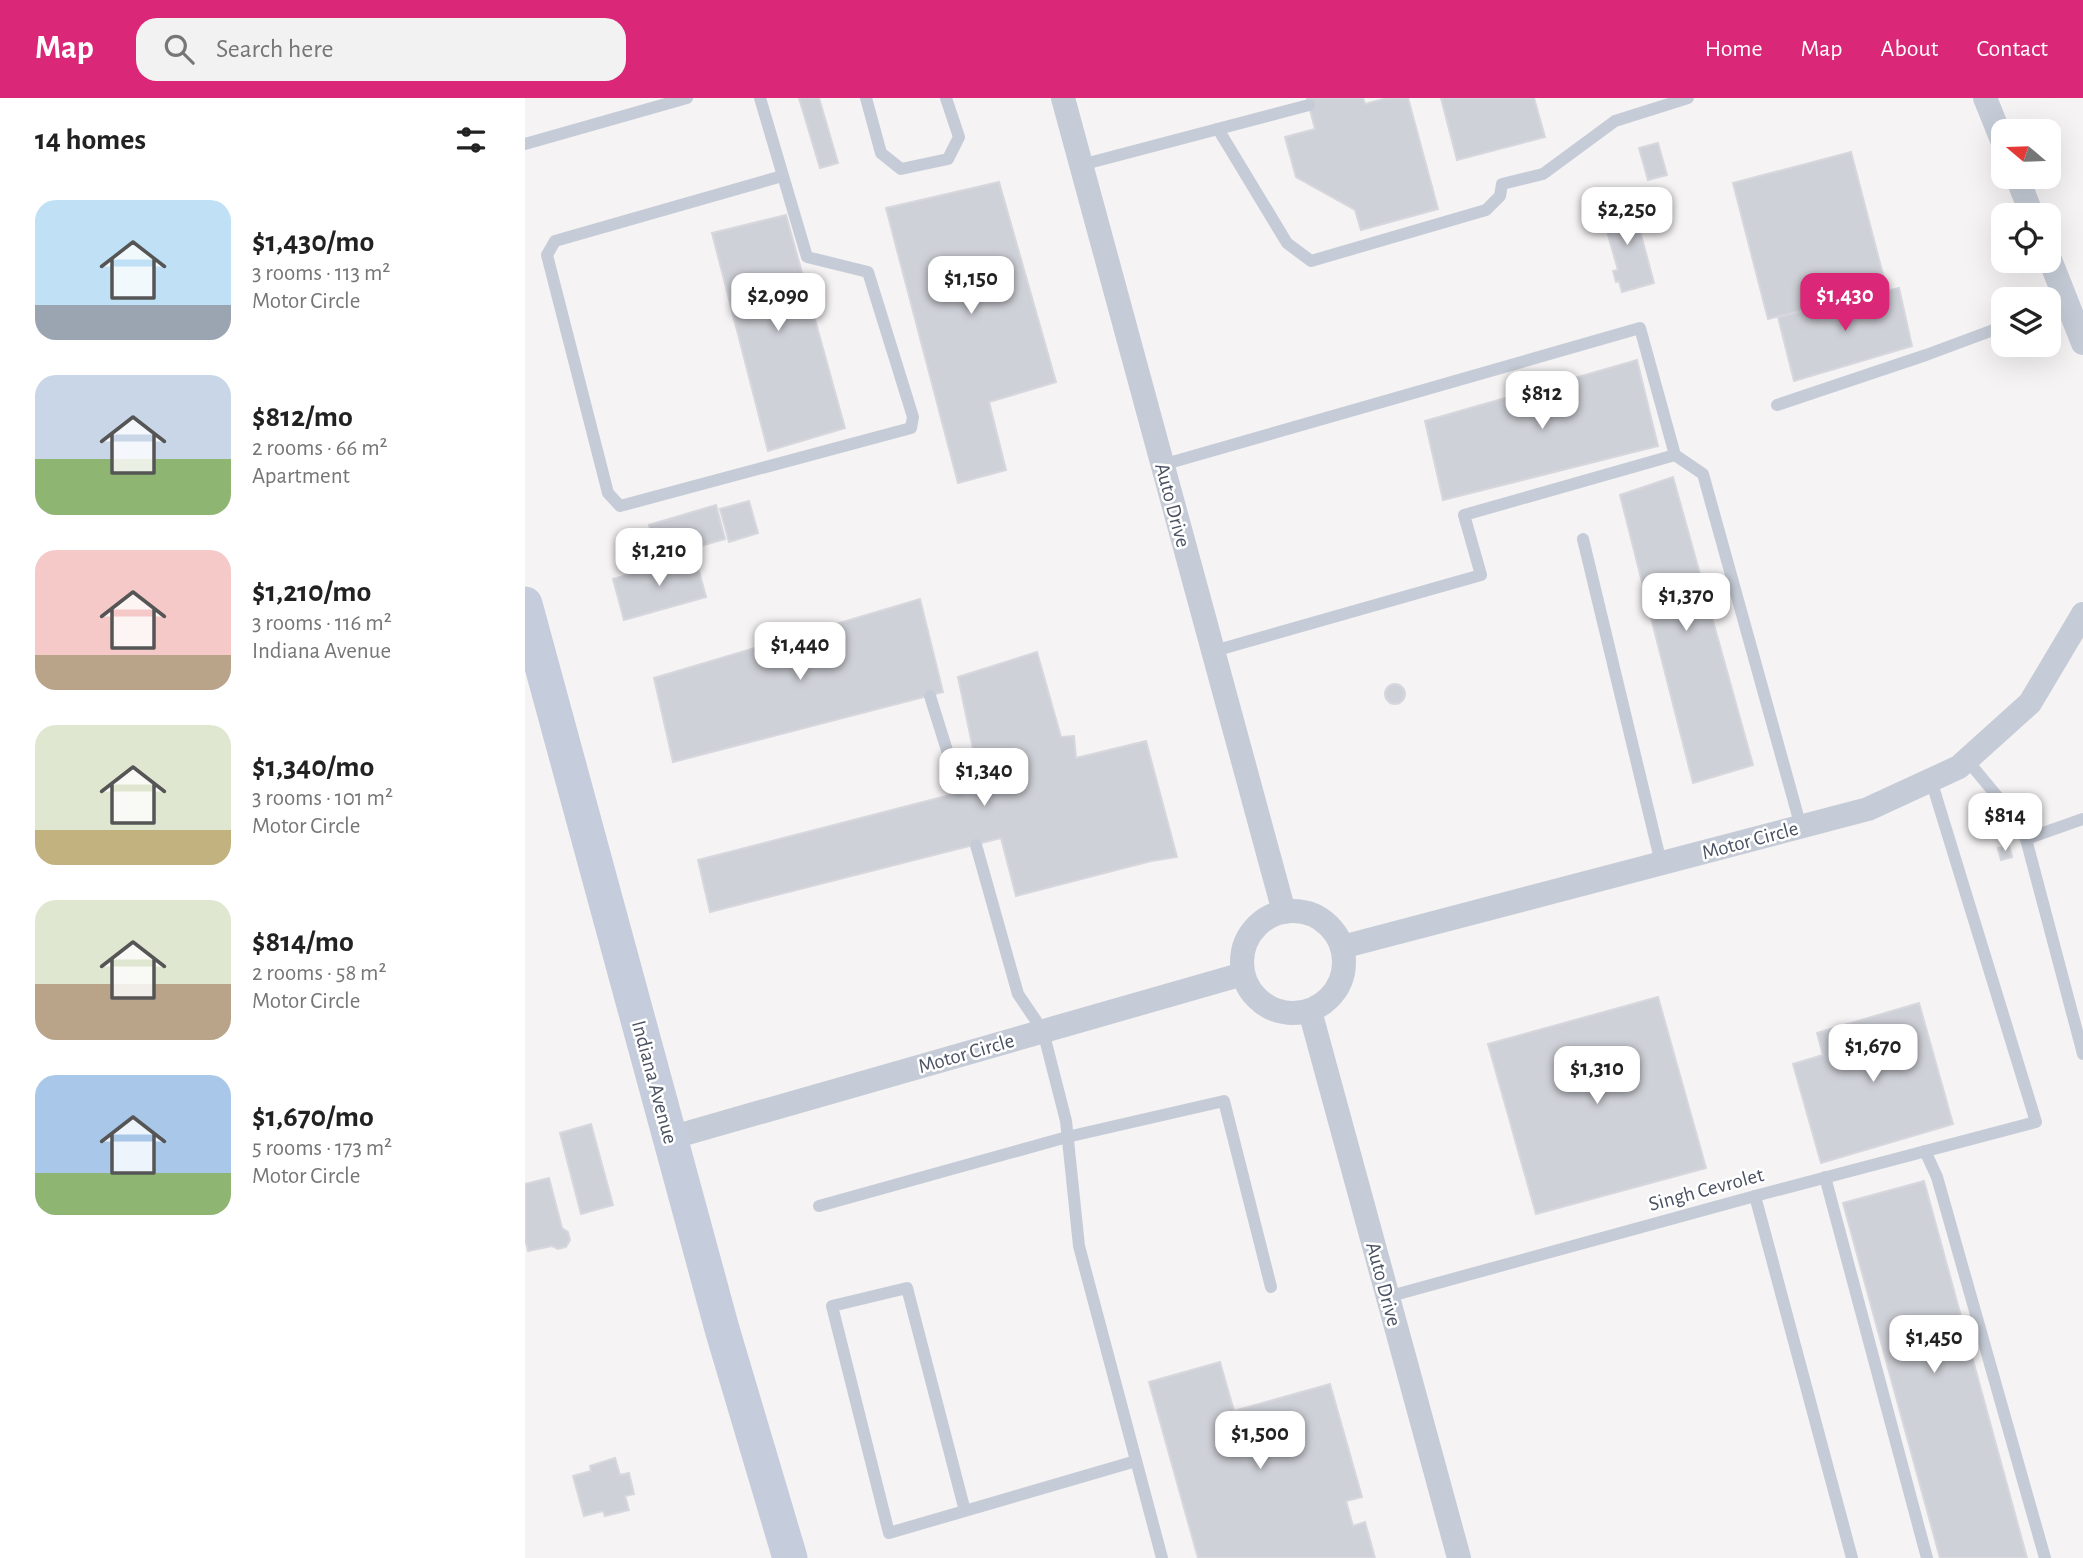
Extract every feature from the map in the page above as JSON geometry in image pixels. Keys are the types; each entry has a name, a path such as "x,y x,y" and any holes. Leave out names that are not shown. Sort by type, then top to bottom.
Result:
{"main road":[{"name":"Indiana Avenue","path":"525,604 679,1135 722,1329 790,1558"}],"street":[{"name":"Auto Drive","path":"1063,98 1284,912"},
{"path":"1985,98 1993,119"},
{"path":"2061,310 2083,343"},
{"name":"Motor Circle","path":"1342,947 1868,809 1959,767 2030,703 2083,614"},
{"path":"1284,912 1305,913 1325,922 1342,947 1342,978 1335,992 1324,1003 1310,1010 1293,1014 1276,1011 1261,1003 1250,990 1243,974 1242,958 1246,942 1255,928 1268,918 1284,912"},
{"name":"Motor Circle","path":"679,1135 1243,974"},
{"name":"Auto Drive","path":"1310,1010 1459,1558"}],"lane":[{"path":"525,144 687,98"},
{"path":"760,98 807,257 868,272 913,417 911,428 620,506 608,493 547,255 555,242 782,176"},
{"path":"866,98 881,153 901,169 948,159 958,137 946,98"},
{"path":"1218,129 1287,243 1311,261 1486,210 1500,196 1502,184 1543,174 1615,121 1688,98"},
{"path":"1081,165 1309,105"},
{"path":"1162,465 1640,328 1675,455 1703,474 1801,827"},
{"path":"1777,405 1991,331"},
{"path":"1214,651 1481,575 1464,515 1675,455"},
{"path":"1583,539 1661,863"},
{"path":"930,696 960,792"},
{"path":"1967,760 2011,813 2026,839 2083,1054"},
{"name":"Singh Cevrolet","path":"1387,1297 2036,1122 1931,780"},
{"path":"2026,839 2083,819"},
{"path":"976,845 1018,995 1043,1031 1066,1121 1079,1246 1162,1558"},
{"path":"819,1206 1067,1137 1224,1101 1271,1287"},
{"path":"1925,1151 1937,1177 2045,1558"},
{"path":"1825,1177 1927,1558"},
{"path":"1755,1196 1852,1558"},
{"path":"965,1511 907,1288 832,1306 889,1533 965,1511 1136,1461"}],"building":[{"path":"799,98 819,98 838,163 820,168"},
{"path":"1307,98 1363,98 1365,104 1387,98 1408,98 1438,209 1361,230 1355,210 1296,177 1285,137 1315,129"},
{"path":"1441,98 1534,98 1545,137 1457,160"},
{"path":"1658,143 1667,175 1648,180 1639,148"},
{"path":"1851,152 1887,290 1768,319 1733,183"},
{"path":"999,182 1056,382 989,402 1006,470 958,483 886,208"},
{"path":"1632,201 1654,283 1622,292 1613,271 1618,270 1601,210"},
{"path":"786,215 845,428 768,451 712,233"},
{"path":"1899,288 1912,346 1794,381 1778,317"},
{"path":"1637,360 1658,446 1443,500 1425,421"},
{"path":"1673,477 1753,765 1693,783 1620,495"},
{"path":"749,501 758,533 729,542 720,509"},
{"path":"716,505 725,539 659,558 649,525"},
{"path":"695,556 706,597 624,620 613,579"},
{"path":"920,599 943,692 673,762 654,678"},
{"path":"1037,652 1061,737 1074,736 1076,758 1146,741 1177,857 1151,861 1016,896 1001,838 710,912 698,860 981,787 958,677"},
{"path":"1395,684 1402,687 1405,694 1402,701 1395,704 1388,701 1385,694 1388,687"},
{"path":"2009,846 2012,857 2001,860 1998,848"},
{"path":"1658,997 1706,1168 1536,1214 1488,1044"},
{"path":"1919,1003 1953,1124 1821,1163 1793,1064 1823,1055 1817,1033"},
{"path":"591,1124 613,1205 581,1214 560,1133"},
{"path":"549,1178 562,1228 568,1232 570,1240 566,1247 558,1249 552,1246 528,1251 525,1238 525,1184"},
{"path":"1924,1181 2027,1558 1940,1558 1843,1203"},
{"path":"1220,1362 1234,1411 1330,1384 1362,1497 1346,1501 1353,1526 1365,1522 1375,1558 1198,1558 1149,1382"},
{"path":"615,1458 620,1475 629,1473 634,1494 625,1496 629,1510 605,1516 603,1511 584,1516 573,1476 591,1471 590,1466"}]}
